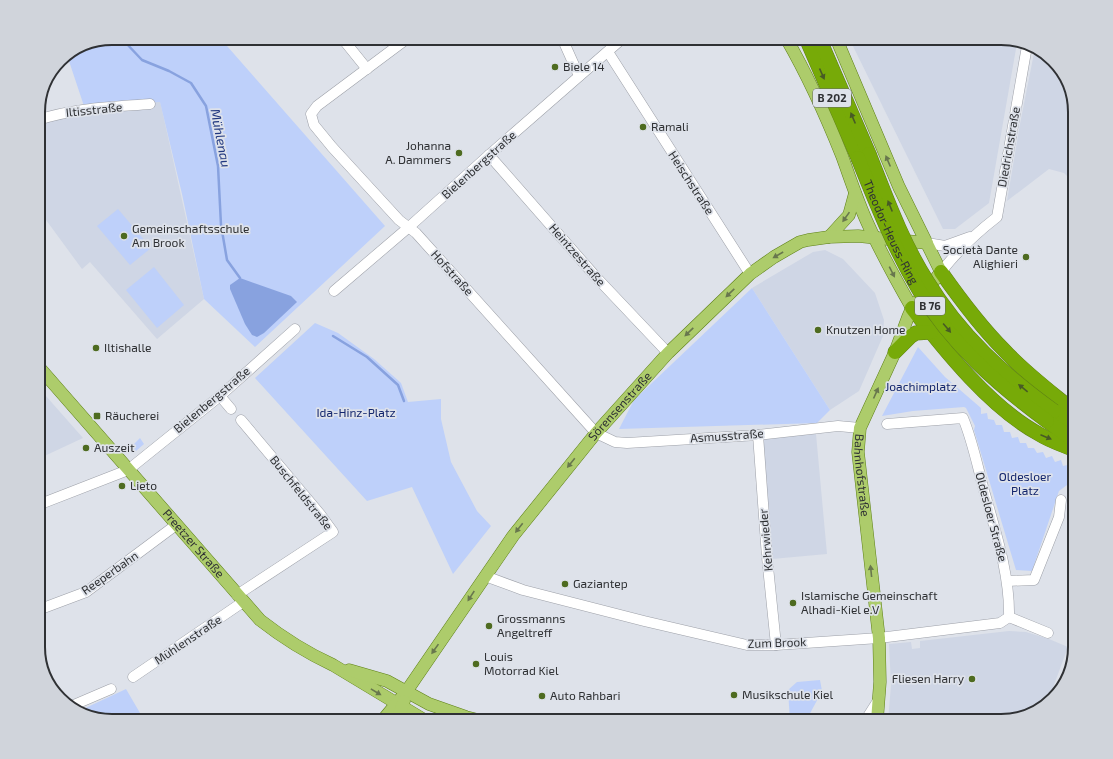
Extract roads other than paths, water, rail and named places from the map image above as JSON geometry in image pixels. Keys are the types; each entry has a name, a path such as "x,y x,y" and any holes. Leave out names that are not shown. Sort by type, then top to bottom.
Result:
{"highway":[{"name":"Theodor-Heuss-Ring","path":"809,45 863,156"},
{"name":"Theodor-Heuss-Ring","path":"823,45 863,156 881,216 920,291 944,325 968,354 995,380 1021,402 1051,416 1068,422"},
{"name":"B 76","path":"941,272 969,312 1004,351 1068,406"},
{"name":"B 76","path":"912,308 962,368 981,388 1015,419 1039,434 1068,447"},
{"name":"B 76","path":"895,352 916,333 931,332"},
{"name":"Theodor-Heuss-Ring","path":"1051,416 1068,434"}],"main road":[{"name":"Theodor-Heuss-Ring","path":"790,45 818,98 874,237 912,308"},
{"path":"839,45 899,187 941,272"},
{"path":"829,237 848,214 855,193"},
{"name":"Sörensenstraße","path":"389,714 399,705 406,692 513,536 596,433 668,353 750,274 774,257 800,242 829,237 874,237 927,243"},
{"name":"Bahnhofstraße","path":"878,714 880,682 878,638 858,452 860,428 895,352 912,308 941,272"},
{"name":"Preetzer Straße","path":"45,374 240,599 260,620 287,640 317,658 333,665 387,681 429,704 455,714"},
{"name":"Preetzer Straße","path":"333,665 413,714"},
{"path":"398,714 399,705"}],"street":[{"path":"347,45 366,69 399,45"},
{"path":"565,45 579,76"},
{"name":"Bielenbergstraße","path":"334,291 616,45"},
{"name":"Diedrichstraße","path":"941,272 972,236 997,217 1026,50"},
{"name":"Heischstraße","path":"608,52 750,274"},
{"name":"Hofstraße","path":"366,69 317,106 311,114 314,125 332,147 400,220 416,233 596,433"},
{"name":"Iltisstraße","path":"45,118 55,114 83,110 150,104"},
{"name":"Heintzestraße","path":"489,155 596,277 668,353"},
{"name":"Diedrichstraße","path":"927,243 945,246 972,236"},
{"name":"Bielenbergstraße","path":"45,502 128,470 220,396 295,329"},
{"path":"220,396 231,409"},
{"name":"Oldesloer Straße","path":"887,424 963,418 989,507 1007,581 1009,617"},
{"name":"Buschfeldstraße","path":"240,599 334,532 241,420"},
{"name":"Asmusstraße","path":"596,433 615,442 627,443 758,435 838,426 860,428"},
{"name":"Kehrwieder","path":"758,435 767,556 776,645"},
{"path":"1007,581 1034,580 1059,517 1061,500"},
{"name":"Reeperbahn","path":"45,607 86,592 176,525"},
{"name":"Zum Brook","path":"485,576 523,590 747,645 776,645 878,638 1000,623 1009,617"},
{"name":"Mühlenstraße","path":"133,677 240,599"},
{"path":"1009,617 1048,633"},
{"path":"76,704 111,689"},
{"name":"Bahnhofstraße","path":"869,714 879,699"}],"waterway":[{"name":"Mühlenau","path":"128,45 142,60 169,71 191,83 206,106 218,166 221,225 227,260 240,278"},
{"path":"333,336 367,357 398,385 404,401"}],"place":[{"name":"Biele 14","path":"555,67"},
{"name":"Ramali","path":"643,127"},
{"name":"Johanna A. Dammers","path":"459,153"},
{"name":"Gemeinschaftsschule Am Brook","path":"124,236"},
{"name":"Società Dante Alighieri","path":"1026,257"},
{"name":"Knutzen Home","path":"818,330"},
{"name":"Iltishalle","path":"96,348"},
{"name":"Räucherei","path":"97,416"},
{"name":"Auszeit","path":"86,448"},
{"name":"Lieto","path":"122,486"},
{"name":"Gaziantep","path":"565,584"},
{"name":"Islamische Gemeinschaft Alhadi-Kiel e.V","path":"793,603"},
{"name":"Grossmanns Angeltreff","path":"489,626"},
{"name":"Louis Motorrad Kiel","path":"476,664"},
{"name":"Fliesen Harry","path":"972,679"},
{"name":"Musikschule Kiel","path":"734,695"},
{"name":"Auto Rahbari","path":"542,696"}],"park label":[{"name":"Joachimplatz","path":"921,387"},
{"name":"Ida-Hinz-Platz","path":"356,413"},
{"name":"Oldesloer Platz","path":"1025,484"}]}
